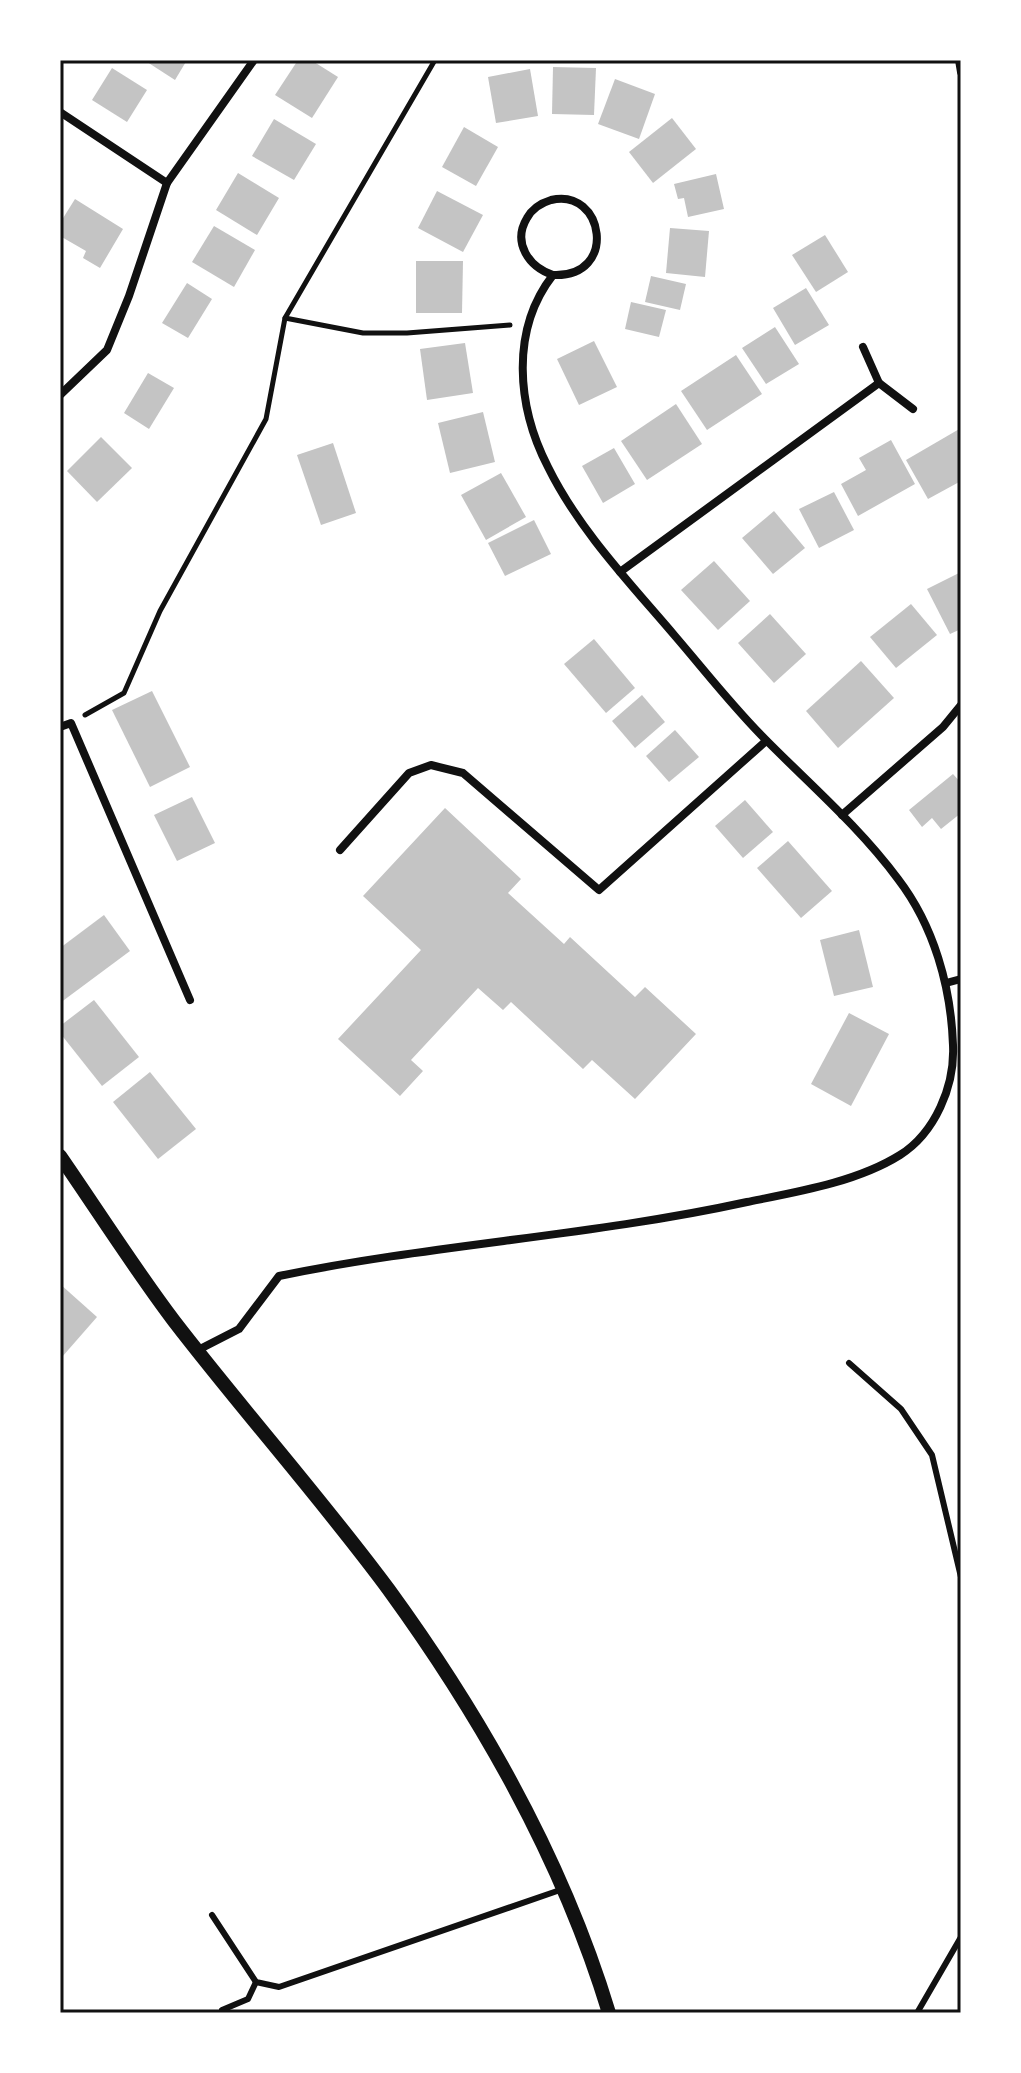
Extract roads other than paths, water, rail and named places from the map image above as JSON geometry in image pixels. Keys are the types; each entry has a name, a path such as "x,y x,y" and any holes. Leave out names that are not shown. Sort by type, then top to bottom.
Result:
{"street":[{"path":"60,395 107,350 129,296 167,183 254,60"},
{"path":"959,60 961,72"},
{"path":"60,112 167,183"},
{"path":"198,1350 239,1329 279,1276 354,1261 657,1222 784,1194 868,1171 903,1154 931,1126 948,1087 954,1058 946,983 935,948 900,881 842,815 766,741 620,572 546,464 524,391 522,359 526,323 541,290 553,275 578,271 588,263 598,239 591,215 569,200 544,202 534,208 522,229 525,253 541,271 553,275"},
{"path":"863,347 879,383 913,409"},
{"path":"620,572 879,383"},
{"path":"842,815 943,727 961,705"},
{"path":"60,727 71,723 190,1000"},
{"path":"340,850 409,773 431,765 463,773 599,890 766,741"},
{"path":"946,983 961,979"},
{"path":"60,1156 198,1350 389,1591 469,1711 539,1835 580,1927 609,2013"}],"lane":[{"path":"849,1363 901,1409 932,1455 961,1577"},
{"path":"212,1915 256,1982 279,1987 563,1889"},
{"path":"917,2013 961,1937"},
{"path":"222,2010 248,1999 256,1982"}]}
